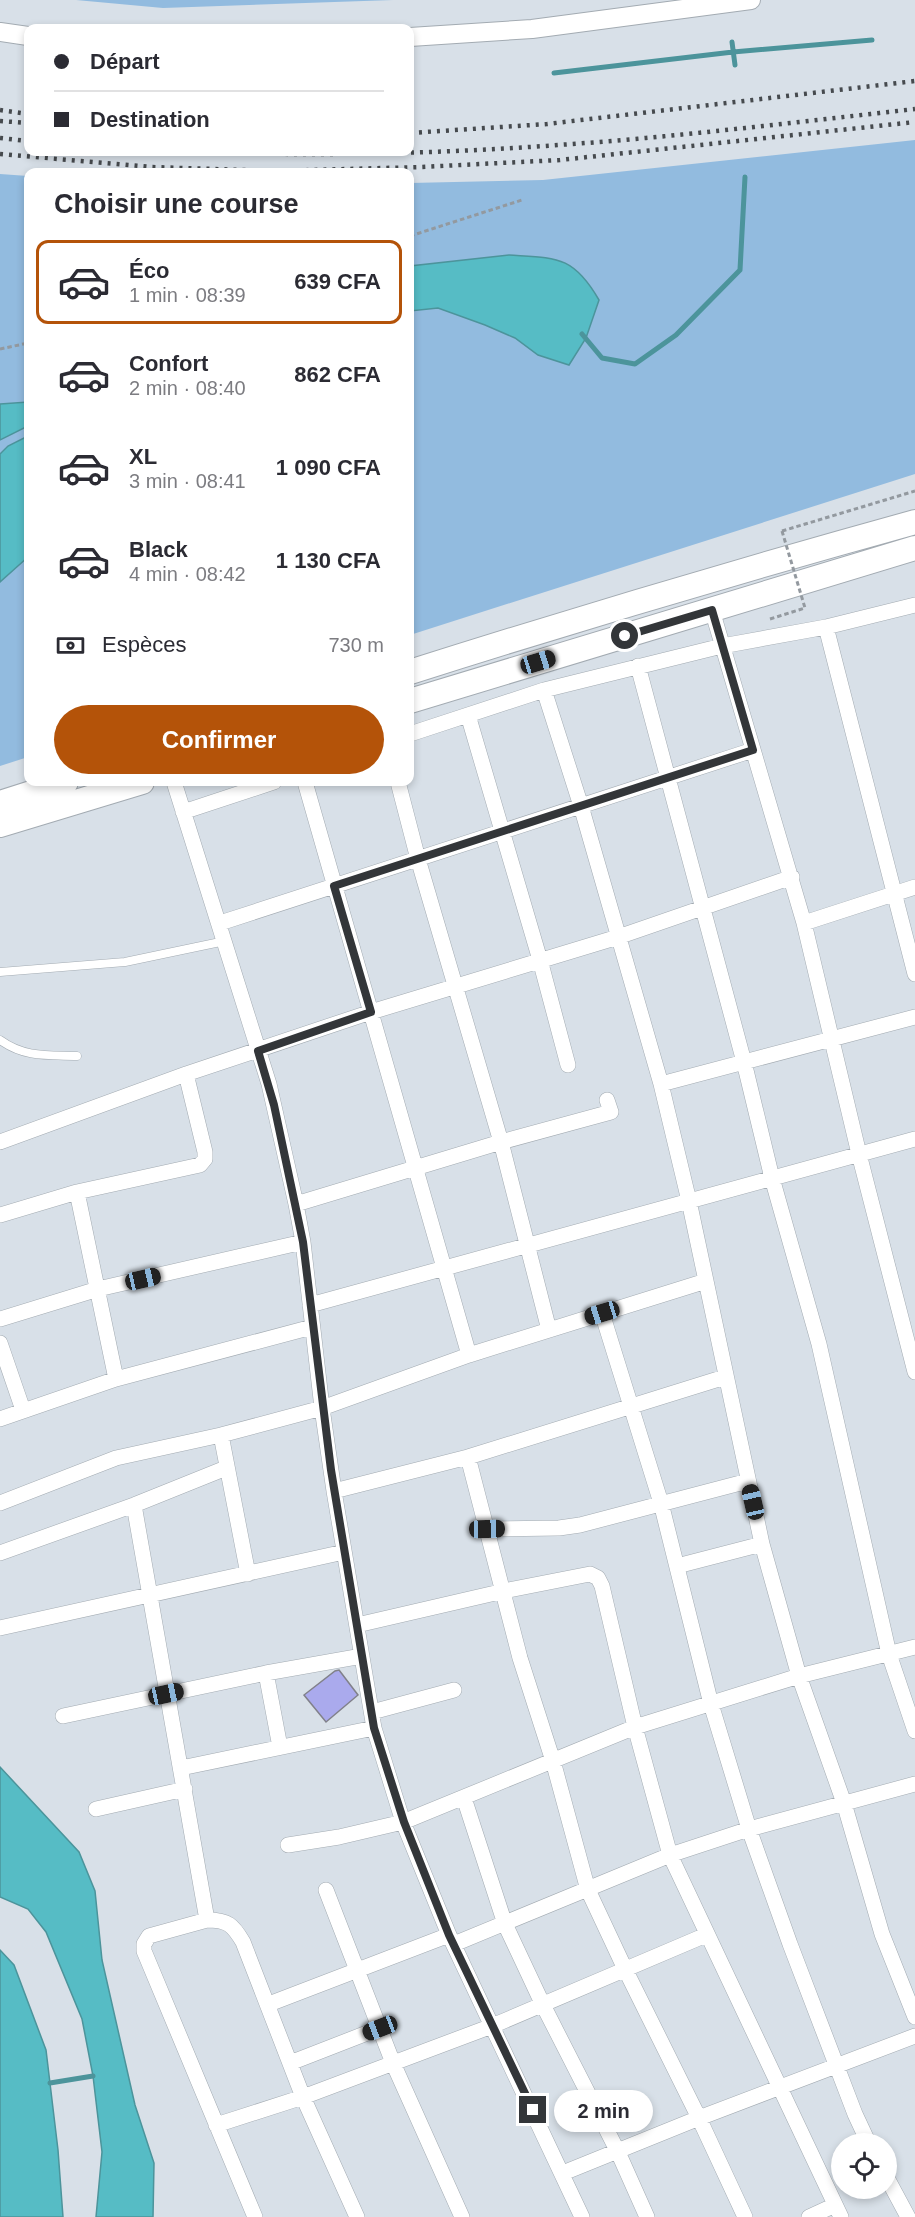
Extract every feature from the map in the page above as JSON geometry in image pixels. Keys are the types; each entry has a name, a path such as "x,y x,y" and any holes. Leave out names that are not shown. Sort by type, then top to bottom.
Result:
{"highway":[{"path":"414,671 579,618 915,522"},
{"path":"414,700 915,548"},
{"path":"0,803 53,786"},
{"path":"0,825 129,786"}],"street":[{"path":"414,37 532,29 751,0"},
{"path":"0,32 24,35"},
{"path":"414,733 544,690 638,666 722,646 826,627 915,605"},
{"path":"712,610 804,922 859,1154 915,1372"},
{"path":"826,627 915,974"},
{"path":"638,666 744,1062 772,1178 819,1344 889,1654 915,1731"},
{"path":"544,690 581,806 661,1084 689,1201 762,1544 799,1676 844,1803 882,1934 915,2017"},
{"path":"468,715 540,960 568,1065"},
{"path":"220,923 753,750"},
{"path":"175,786 220,923 274,1105 296,1204 303,1242 334,1491 374,1728 404,1822 452,1940 582,2217"},
{"path":"183,812 262,786"},
{"path":"306,786 443,1268 470,1355"},
{"path":"399,786 418,859 501,1142 549,1330"},
{"path":"0,1142 186,1074 371,1012 618,937 792,877"},
{"path":"804,922 915,887"},
{"path":"661,1084 915,1017"},
{"path":"0,1215 77,1192 200,1165 205,1160 205,1152 186,1074"},
{"path":"296,1204 501,1142 610,1112 608,1100"},
{"path":"310,1305 915,1139"},
{"path":"77,1192 116,1379"},
{"path":"0,1319 98,1289 303,1242"},
{"path":"0,1503 116,1458 221,1435 322,1408 470,1355 706,1281"},
{"path":"602,1313 661,1503 711,1704 749,1829 836,2066 864,2133"},
{"path":"0,1419 116,1379 312,1327"},
{"path":"0,1343 23,1410"},
{"path":"334,1491 468,1457 725,1377"},
{"path":"221,1435 248,1574"},
{"path":"468,1457 520,1658 553,1761 588,1890 745,2217"},
{"path":"0,1553 134,1505 226,1468"},
{"path":"487,1529 560,1528 748,1481"},
{"path":"134,1505 207,1920"},
{"path":"677,1566 762,1544"},
{"path":"0,1628 344,1552"},
{"path":"357,1624 590,1574 598,1578 602,1586 634,1727 670,1856 838,2211 809,2217"},
{"path":"288,1845 339,1837 404,1822 634,1727 799,1676 915,1647"},
{"path":"63,1716 266,1673 362,1656"},
{"path":"266,1673 280,1747"},
{"path":"372,1712 454,1690"},
{"path":"181,1768 374,1728"},
{"path":"269,2004 358,1970 506,1924 670,1856 749,1829 915,1784"},
{"path":"96,1809 185,1789"},
{"path":"464,1798 506,1924 543,2005 618,2152 647,2217"},
{"path":"326,1890 393,2063 462,2217"},
{"path":"255,2217 144,1951 144,1944 149,1936 207,1920 221,1920 236,1930 243,1942 269,2004 303,2097 357,2217"},
{"path":"216,2125 303,2097 492,2026 706,1935"},
{"path":"290,2063 380,2028"},
{"path":"563,2173 699,2118 915,2036"},
{"path":"897,2196 908,2217"}],"lane":[{"path":"0,972 126,962 225,941"},
{"path":"0,1040 13,1049 28,1054 77,1056"}],"path":[{"path":"414,235 522,200"},
{"path":"0,349 24,344"},
{"path":"765,620 805,608 782,531 915,491"}],"shaded area":[{"path":"76,0 393,0 163,8"},
{"path":"915,140 915,474 414,634 414,183 543,180"},
{"path":"0,174 24,176 24,758 0,766"},
{"path":"509,255 551,259 562,262 581,274 599,300 586,338 569,365 538,355 515,338 438,308 414,311 414,266"},
{"path":"24,402 24,428 0,440 0,404"},
{"path":"24,438 24,561 0,582 0,454 8,446"},
{"path":"0,1767 79,1852 95,1891 102,1960 135,2105 154,2163 153,2217 96,2217 102,2152 93,2076 82,2019 46,1932 28,1909 0,1897"},
{"path":"0,1950 14,1965 46,2050 58,2150 63,2217 0,2217"}],"building":[{"path":"339,1670 358,1695 326,1722 304,1695"}],"waterway":[{"path":"554,73 733,52 872,40"},
{"path":"732,42 735,65"},
{"path":"582,334 602,358 635,364 676,335 740,270 745,177"},
{"path":"50,2083 93,2076"}],"railway":[{"path":"414,133 547,124 915,81"},
{"path":"414,152 603,142 915,109"},
{"path":"0,110 24,113"},
{"path":"0,121 24,123"},
{"path":"385,168 560,160 915,122"},
{"path":"0,138 24,141"},
{"path":"0,154 182,168"}],"route":[{"path":"533,2110 449,1935 404,1822 374,1728 331,1470 303,1242 274,1105 258,1051 371,1012 334,886 753,750 712,610 625,636"}]}
